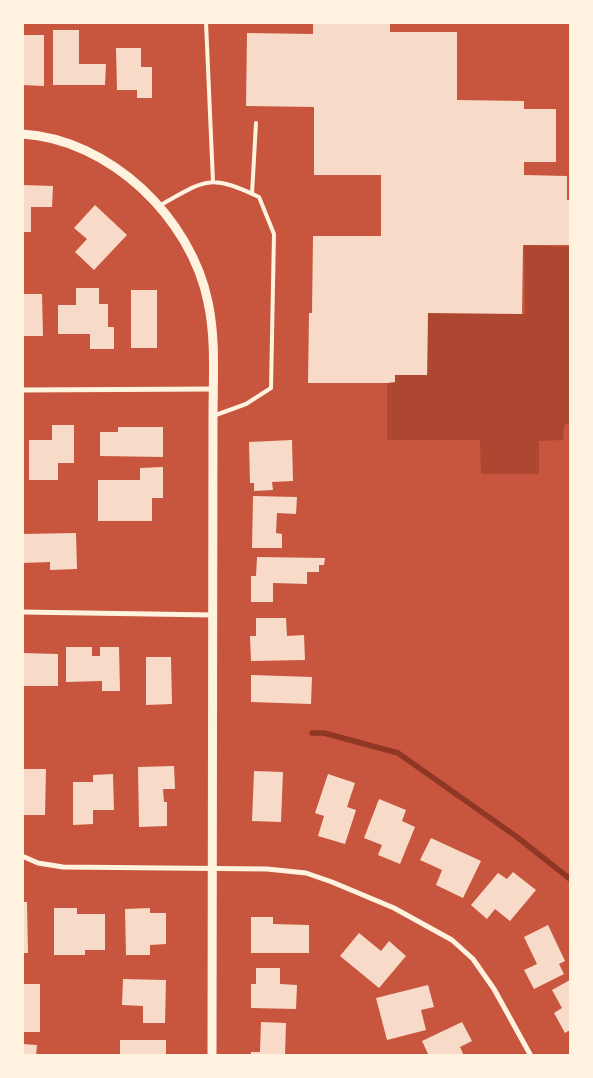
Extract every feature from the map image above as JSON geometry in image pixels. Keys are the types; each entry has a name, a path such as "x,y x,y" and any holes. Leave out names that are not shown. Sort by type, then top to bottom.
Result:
{"street":[{"path":"22,134 72,145 105,160 159,206 187,246 201,274 212,323 214,615 212,1056"},
{"path":"22,390 213,389"},
{"path":"22,612 214,615"},
{"path":"22,856 38,863 63,867 212,870 267,869 306,873 332,882 394,908 452,940 473,959 494,989 531,1056"}],"lane":[{"path":"206,22 213,182"},
{"path":"252,194 256,123"},
{"path":"159,206 201,182 227,183 259,197 274,234 271,388 246,404 213,416"}],"shaded area":[{"path":"524,245 570,247 570,422 564,426 563,440 539,441 539,474 481,474 480,440 387,440 387,373 428,373 428,313 525,314"}],"building":[{"path":"313,22 390,22 390,32 457,32 457,100 524,101 524,109 556,109 556,162 524,162 524,175 567,176 567,200 570,200 570,245 523,245 522,314 428,313 427,375 395,375 395,382 388,383 308,383 309,313 312,313 313,236 381,236 381,175 314,175 314,107 246,106 247,33 313,34"},
{"path":"53,30 79,30 79,64 106,64 105,85 53,85"},
{"path":"22,35 44,35 44,86 22,85"},
{"path":"116,48 141,48 141,67 152,67 152,98 137,98 137,90 117,90"},
{"path":"22,185 53,186 52,207 31,207 31,232 22,232"},
{"path":"95,205 127,235 94,270 75,252 87,239 74,228"},
{"path":"76,288 99,288 99,304 108,304 108,327 114,327 114,349 90,349 90,334 58,334 58,305 76,305"},
{"path":"131,290 157,290 157,348 131,348"},
{"path":"23,294 42,294 43,336 22,336"},
{"path":"52,425 74,425 74,463 58,463 58,480 29,480 29,440 52,440"},
{"path":"118,427 163,427 163,457 100,456 100,432 118,432"},
{"path":"292,440 293,481 272,482 273,490 254,491 254,483 250,483 249,442"},
{"path":"163,467 163,498 152,498 152,521 98,521 98,480 140,480 140,468"},
{"path":"253,496 297,497 296,514 277,513 276,533 282,534 282,548 252,548"},
{"path":"76,533 77,569 50,570 50,562 22,563 22,534"},
{"path":"257,557 325,558 324,565 319,565 319,572 307,572 307,584 273,583 273,602 251,602 251,576 256,576"},
{"path":"256,618 286,618 287,636 304,635 305,660 251,661 250,636 256,636"},
{"path":"66,647 92,647 92,656 100,656 100,647 119,647 120,691 102,691 102,681 66,682"},
{"path":"22,653 58,654 58,686 22,686"},
{"path":"146,657 171,657 172,704 146,705"},
{"path":"251,675 312,677 311,704 251,702"},
{"path":"174,766 175,789 163,789 164,802 167,802 167,826 139,827 138,767"},
{"path":"22,769 46,769 45,815 22,815"},
{"path":"254,771 283,772 281,822 252,821"},
{"path":"113,774 114,810 93,810 93,824 73,825 73,782 93,782 93,775"},
{"path":"328,774 355,783 347,807 356,810 345,844 318,836 324,816 315,813"},
{"path":"379,799 406,810 402,821 415,827 400,864 378,855 382,845 364,838"},
{"path":"431,838 481,861 463,898 436,885 442,870 420,860"},
{"path":"513,872 536,890 510,921 495,909 487,919 471,905 498,873 507,879"},
{"path":"22,902 27,902 28,953 22,953"},
{"path":"54,908 77,908 77,914 105,914 105,950 85,950 85,955 54,955"},
{"path":"150,908 150,913 166,913 166,944 150,945 150,955 126,955 125,909"},
{"path":"251,917 273,917 273,924 309,925 309,953 251,953"},
{"path":"548,925 565,961 559,964 564,974 534,989 524,970 537,964 524,937"},
{"path":"359,933 381,951 389,941 406,956 379,988 340,956"},
{"path":"256,968 280,968 280,984 297,985 296,1009 251,1008 251,984 256,984"},
{"path":"123,979 166,980 165,1023 143,1023 143,1006 122,1005"},
{"path":"570,980 570,1030 565,1033 554,1013 562,1008 552,990"},
{"path":"22,984 40,984 40,1032 22,1032"},
{"path":"428,985 434,1007 421,1010 426,1030 387,1040 376,998"},
{"path":"261,1022 286,1023 285,1056 251,1056 251,1052 260,1052"},
{"path":"462,1022 472,1041 460,1047 464,1056 429,1056 422,1041"},
{"path":"120,1040 166,1040 166,1056 120,1056"},
{"path":"22,1044 37,1045 36,1056 22,1056"}],"waterway":[{"path":"312,733 324,733 398,753 517,837 570,879"}]}
